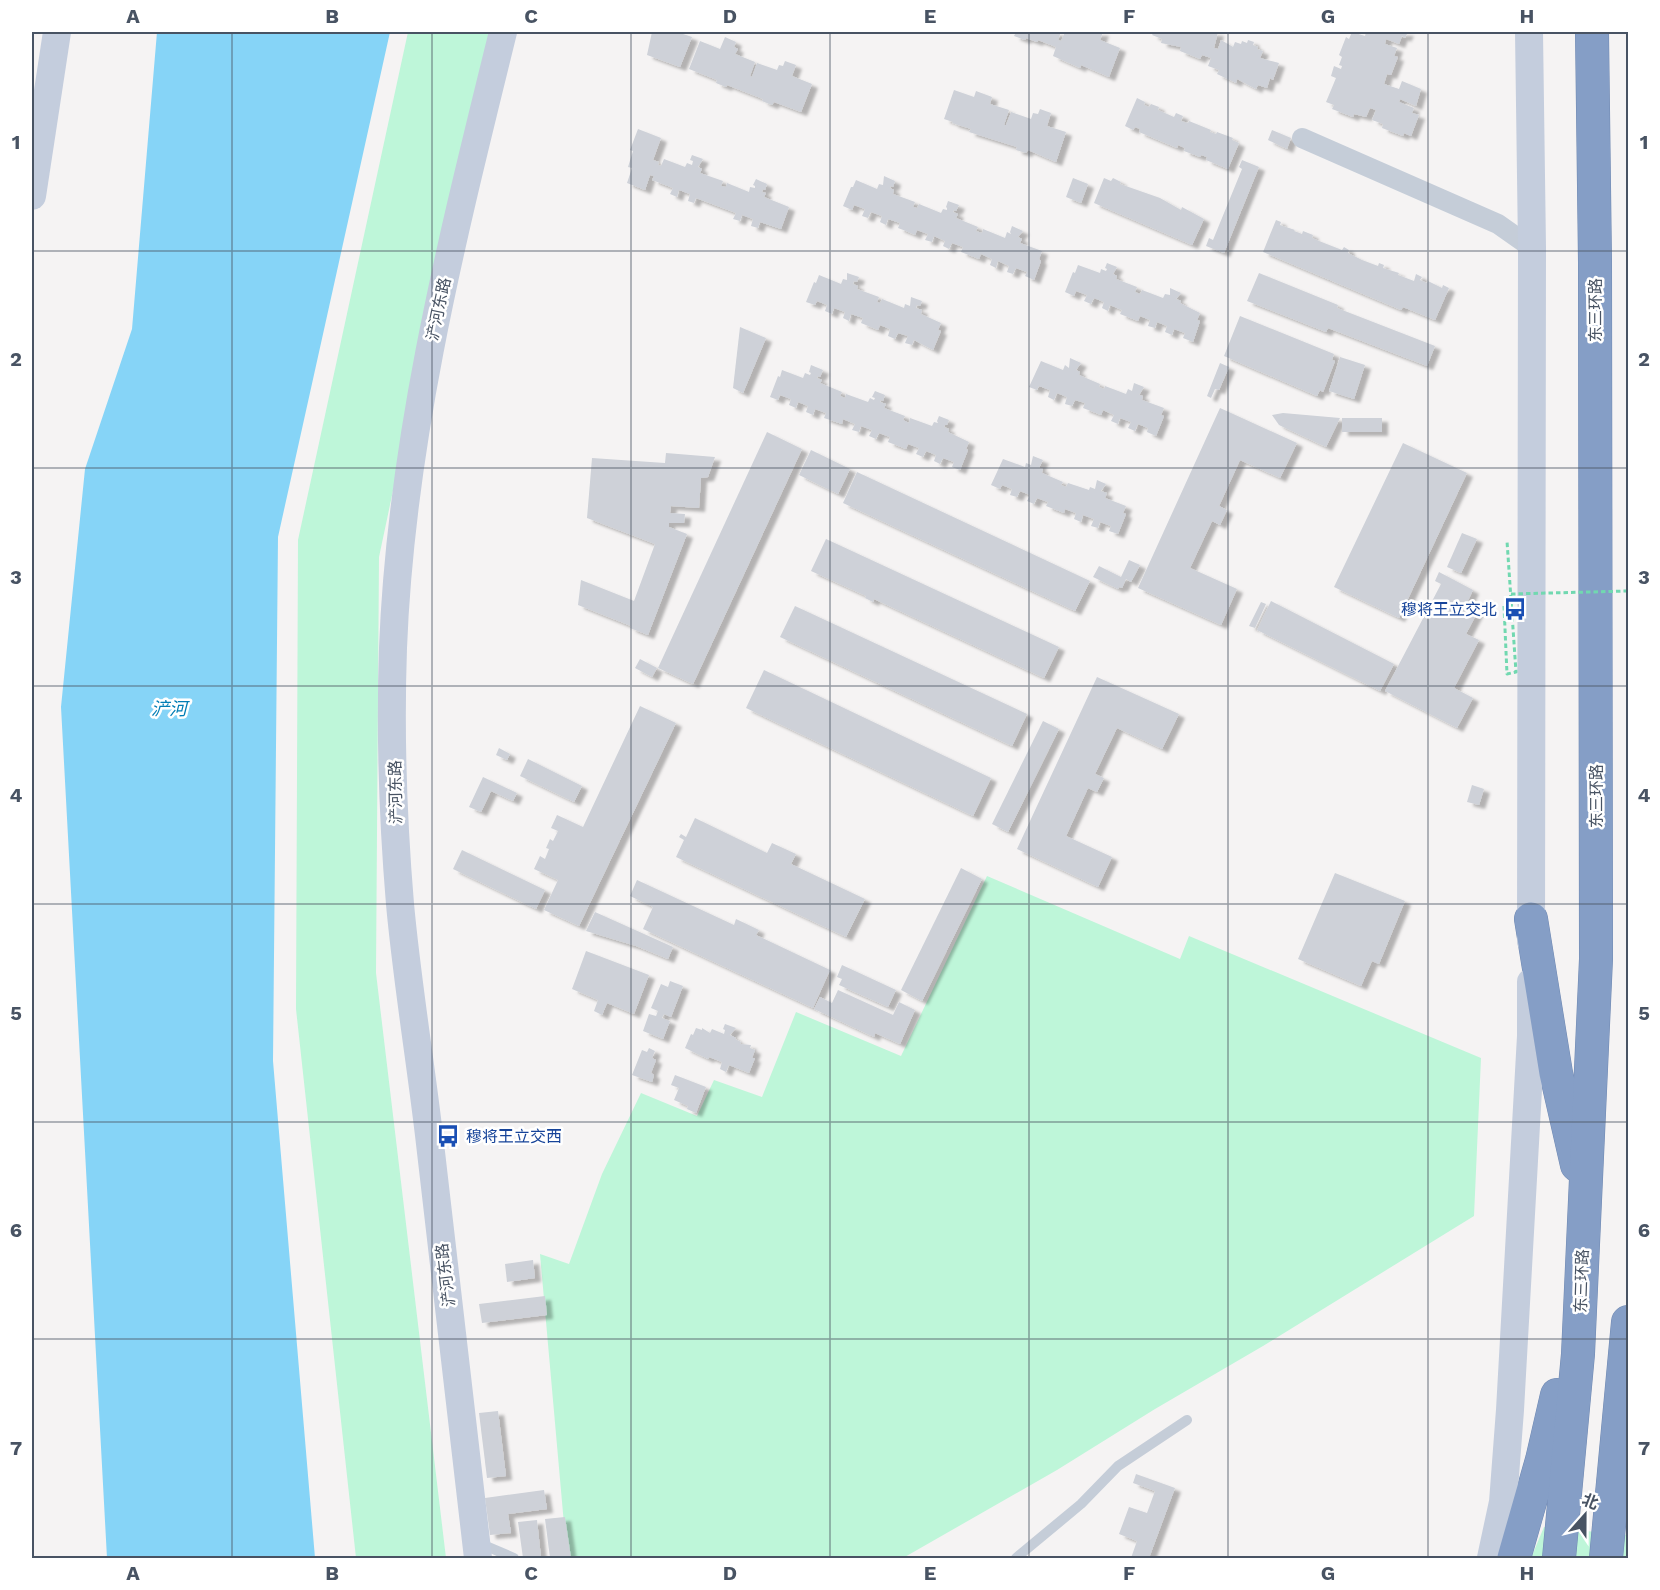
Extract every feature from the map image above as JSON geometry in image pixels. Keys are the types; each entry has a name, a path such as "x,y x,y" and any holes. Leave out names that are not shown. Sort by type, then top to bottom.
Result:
{"highway":[{"name":"东三环路","path":"1559,1552 1578,1354 1596,958 1595,297 1592,32"},
{"path":"1531,919 1556,1073 1584,1196"},
{"path":"1514,1558 1542,1460 1581,1289"},
{"path":"1607,1555 1629,1322"}],"street":[{"path":"32,196 40,80 57,32"},
{"name":"浐河东路","path":"477,1550 400,905 395,813 393,650 398,561 423,378 503,32"},
{"path":"1491,1558 1503,1502 1510,1410 1530,1036 1532,248 1529,32"},
{"path":"1302,138 1498,224 1532,248"}],"lane":[{"path":"1016,1558 1080,1504 1118,1466 1187,1420"},
{"path":"477,1550 514,1558"}],"path":[{"path":"1504,606 1507,674 1516,672 1507,541"},
{"path":"1510,594 1629,591"}],"green space":[{"path":"408,32 490,32 379,557 376,973 446,1558 356,1558 296,1009 298,540"},
{"path":"987,876 1180,959 1189,936 1481,1058 1474,1216 1057,1470 903,1558 567,1558 540,1254 569,1264 602,1174 641,1093 697,1116 714,1080 762,1097 796,1012 901,1056"},
{"path":"1544,1527 1628,1535 1628,1558 1531,1558"}],"water":[{"name":"浐河","path":"157,32 390,32 278,537 273,1061 315,1558 107,1558 61,707 85,469 132,329"}],"building":[{"path":"652,32 677,32 692,37 680,67 647,55"},
{"path":"1016,32 1061,32 1058,40 1061,41 1065,32 1084,34 1085,32 1103,32 1100,40 1120,48 1109,77 1053,56 1056,47 1038,40 1037,42 1026,38 1025,40 1014,36"},
{"path":"1154,32 1218,32 1214,48 1218,49 1221,40 1233,47 1235,42 1241,44 1242,41 1247,43 1248,40 1254,42 1253,45 1258,47 1257,49 1263,51 1260,58 1279,63 1273,80 1270,78 1267,88 1258,85 1256,89 1237,79 1236,83 1217,74 1219,70 1208,66 1211,58 1202,55 1200,59 1180,51 1181,47 1161,43 1162,39 1152,35"},
{"path":"1352,32 1365,36 1366,32 1408,32 1405,38 1402,36 1399,44 1386,39 1385,44 1397,48 1394,56 1398,57 1391,75 1387,74 1384,84 1399,89 1402,81 1421,89 1416,106 1400,99 1399,102 1414,108 1412,113 1419,115 1411,136 1404,133 1403,136 1382,128 1383,124 1372,120 1376,110 1370,108 1366,117 1354,114 1353,117 1332,109 1334,105 1326,102 1336,78 1331,76 1334,66 1341,69 1342,66 1339,65 1342,57 1339,55 1346,37 1349,39"},
{"path":"725,37 736,42 734,47 738,49 735,54 755,62 750,76 752,77 757,63 777,70 779,65 783,66 785,61 796,65 792,76 812,84 801,112 774,102 772,105 762,101 763,99 716,83 717,80 689,69 700,41 720,49"},
{"path":"954,90 974,97 976,91 992,97 990,104 1009,110 1004,125 1011,112 1031,119 1033,113 1038,114 1040,109 1051,113 1047,126 1066,132 1056,162 1028,150 1026,153 1016,150 1017,147 969,132 971,129 944,119"},
{"path":"1137,98 1145,102 1144,105 1149,107 1151,104 1159,107 1158,110 1174,117 1176,113 1183,116 1181,121 1188,123 1189,121 1211,130 1210,132 1233,138 1232,140 1239,143 1228,169 1206,160 1207,157 1201,155 1200,157 1184,151 1185,148 1178,145 1177,148 1139,132 1140,129 1135,127 1133,130 1125,126"},
{"path":"638,129 661,138 653,160 659,162 658,165 661,166 664,159 685,167 687,163 692,165 693,161 690,160 692,155 703,159 698,167 702,169 700,173 723,181 721,186 726,187 727,183 749,192 750,187 755,188 753,185 756,179 767,184 762,192 766,193 764,197 789,207 781,229 760,222 758,228 751,226 753,219 742,215 740,221 733,219 736,213 696,198 694,203 688,201 690,194 679,190 677,197 670,194 673,188 652,180 654,176 650,175 645,190 627,183 632,168 628,167 633,151 630,150"},
{"path":"1272,130 1291,138 1287,149 1268,140"},
{"path":"1242,160 1259,167 1224,253 1206,246 1209,238 1213,240 1242,169 1239,167"},
{"path":"884,176 895,181 893,187 890,188 894,190 893,194 915,202 913,207 917,208 919,204 941,213 943,209 947,210 948,201 959,205 953,212 958,214 956,218 978,227 976,231 982,233 983,229 1005,238 1007,232 1011,234 1012,226 1023,231 1018,237 1022,239 1020,243 1042,251 1034,280 1025,276 1027,272 1016,268 1013,274 1007,272 1009,266 998,261 996,268 990,265 992,259 981,254 979,259 961,252 963,247 952,243 949,249 943,246 945,241 934,236 932,242 925,240 928,234 917,230 915,235 898,228 900,223 888,219 886,225 880,222 882,216 871,212 868,218 862,216 865,209 854,205 852,210 843,206 856,180 877,189 879,184 883,185"},
{"path":"1073,178 1088,184 1081,203 1066,197"},
{"path":"1104,178 1111,181 1113,178 1121,182 1120,184 1160,198 1181,210 1182,207 1204,219 1192,245 1094,203"},
{"path":"1276,220 1281,222 1280,225 1294,231 1302,234 1303,231 1313,235 1312,238 1319,241 1342,250 1344,247 1349,250 1348,253 1362,260 1378,266 1379,263 1384,265 1383,268 1399,273 1398,275 1414,281 1416,274 1422,277 1420,280 1427,283 1428,281 1442,288 1443,285 1449,288 1435,320 1403,307 1401,310 1263,252"},
{"path":"1107,263 1117,267 1113,274 1117,276 1116,279 1137,287 1135,292 1140,294 1142,290 1163,298 1165,294 1170,295 1170,288 1181,293 1176,299 1200,313 1197,320 1200,321 1193,342 1183,338 1185,333 1174,329 1172,335 1165,332 1167,326 1157,322 1155,328 1148,326 1150,320 1140,316 1138,321 1120,314 1122,310 1110,305 1108,311 1102,308 1104,302 1094,298 1091,304 1084,301 1087,295 1076,291 1074,296 1065,292 1078,265 1100,273 1101,269 1106,271"},
{"path":"847,273 859,277 853,284 858,286 857,289 879,297 877,302 880,303 882,299 904,308 905,304 910,306 911,297 922,301 916,308 922,310 921,314 941,323 938,330 941,331 933,350 914,340 912,345 905,343 908,336 898,333 895,339 888,336 890,329 880,325 878,330 861,323 863,318 851,314 849,321 843,318 845,312 834,308 832,314 825,311 827,305 817,301 815,305 806,302 819,275 841,284 843,279 847,280"},
{"path":"1259,273 1338,305 1337,308 1435,346 1427,366 1328,328 1326,332 1247,301"},
{"path":"1240,316 1334,354 1332,360 1335,361 1323,392 1320,390 1317,396 1224,356"},
{"path":"740,327 766,338 743,393 733,388"},
{"path":"1340,357 1365,365 1354,399 1329,391"},
{"path":"1070,358 1081,363 1076,370 1080,372 1079,375 1100,384 1099,387 1104,389 1105,386 1126,394 1128,389 1132,391 1134,383 1144,387 1139,395 1143,396 1142,400 1164,408 1161,415 1164,416 1156,436 1147,432 1148,428 1138,424 1135,431 1128,428 1131,422 1120,418 1118,424 1111,421 1114,415 1103,410 1101,415 1083,408 1085,403 1075,400 1072,406 1065,404 1067,397 1057,393 1054,400 1048,397 1050,390 1039,386 1037,390 1029,387 1041,361 1063,370 1065,365 1069,368"},
{"path":"1220,363 1229,367 1219,390 1215,389 1211,398 1207,396"},
{"path":"811,365 823,370 817,378 822,380 820,383 842,392 840,396 845,398 846,394 868,402 870,398 874,400 875,398 872,397 875,391 885,395 883,401 880,402 886,404 884,408 905,416 903,420 909,423 910,418 932,426 934,422 938,423 939,416 949,420 944,427 949,429 948,432 969,442 960,470 952,467 954,462 943,458 940,464 934,461 936,455 926,451 923,457 916,454 919,448 908,444 906,449 888,442 890,437 879,433 876,439 869,436 872,430 861,426 859,432 852,430 855,424 843,419 842,424 824,418 826,413 815,409 813,415 806,412 808,406 798,402 796,408 789,405 791,399 780,395 778,400 770,397 782,370 803,378 805,373 810,375"},
{"path":"1220,408 1297,443 1280,478 1240,460 1219,506 1227,510 1220,525 1212,521 1190,568 1237,589 1221,625 1138,588"},
{"path":"1283,413 1340,418 1326,447 1279,425 1272,415"},
{"path":"1342,418 1382,418 1382,432 1342,432"},
{"path":"767,432 802,449 693,684 658,668"},
{"path":"1403,443 1467,473 1399,618 1334,587"},
{"path":"811,450 850,469 838,494 799,475"},
{"path":"666,453 715,457 708,477 701,478 699,508 671,506 670,513 685,514 684,523 669,523 669,527 687,534 648,635 578,605 581,580 634,601 655,544 587,518 592,458 665,463"},
{"path":"1033,456 1043,460 1039,468 1043,469 1042,473 1063,482 1061,485 1066,487 1068,483 1089,490 1090,487 1095,489 1097,480 1106,484 1101,491 1107,493 1105,498 1126,506 1123,513 1126,514 1118,534 1109,531 1111,526 1100,522 1098,528 1091,526 1094,519 1083,515 1081,522 1074,519 1076,513 1065,509 1064,513 1046,506 1048,502 1037,498 1034,504 1027,501 1030,495 1020,491 1017,497 1010,495 1012,489 1002,485 1000,489 991,485 1003,459 1025,467 1026,463 1031,465"},
{"path":"857,472 1090,581 1075,611 843,503"},
{"path":"1462,533 1477,539 1461,573 1447,567"},
{"path":"826,539 1059,647 1044,678 874,599 873,602 865,598 866,596 811,571"},
{"path":"1129,560 1140,565 1131,582 1126,579 1122,588 1118,589 1093,577 1099,566 1121,577"},
{"path":"1439,572 1473,590 1466,605 1478,611 1466,634 1479,640 1454,688 1473,698 1457,728 1385,691 1441,584 1435,581"},
{"path":"1271,601 1394,664 1380,691 1257,630"},
{"path":"1261,602 1266,604 1255,628 1249,626"},
{"path":"795,606 1027,714 1012,746 780,637"},
{"path":"640,659 657,668 652,677 635,668"},
{"path":"764,670 991,778 973,816 746,708"},
{"path":"1097,677 1179,714 1162,749 1117,728 1095,774 1104,778 1097,792 1088,788 1066,836 1112,857 1098,887 1017,849"},
{"path":"640,706 676,723 579,926 544,910 558,880 534,869 540,856 545,859 550,839 553,841 558,831 551,828 557,815 583,827"},
{"path":"1043,721 1059,729 1008,832 992,824"},
{"path":"499,748 510,754 507,760 496,755"},
{"path":"528,759 582,786 574,802 520,776"},
{"path":"483,777 517,793 513,801 491,791 481,812 469,807"},
{"path":"1472,785 1484,789 1479,805 1467,802"},
{"path":"695,818 767,853 772,843 796,854 791,864 865,899 846,937 676,857 684,840 679,837 681,834 686,837"},
{"path":"462,850 545,890 536,909 453,869"},
{"path":"961,868 982,879 922,1001 901,990"},
{"path":"1335,873 1405,901 1379,964 1372,961 1361,986 1298,959"},
{"path":"637,880 734,925 736,919 759,930 756,935 830,970 813,1008 643,929 653,907 630,896"},
{"path":"595,912 673,947 668,959 636,946 586,931"},
{"path":"586,951 649,975 634,1014 607,1003 602,1015 594,1011 598,1000 572,989"},
{"path":"842,965 896,990 888,1007 839,985 842,979 837,977"},
{"path":"670,981 683,986 671,1017 664,1014 662,1018 670,1021 663,1039 643,1031 649,1014 656,1016 658,1011 651,1008 661,984 668,987"},
{"path":"838,990 893,1015 899,1002 915,1010 900,1044 875,1033 874,1037 814,1009 820,997 832,1003"},
{"path":"725,1024 736,1028 730,1035 741,1042 740,1044 751,1045 750,1048 755,1050 752,1058 755,1058 749,1073 729,1065 726,1072 720,1069 722,1062 709,1057 708,1059 685,1048 696,1028 702,1030 702,1028 710,1033 712,1029 724,1034"},
{"path":"649,1048 655,1051 652,1058 656,1060 651,1073 654,1075 652,1082 632,1075 642,1050 647,1052"},
{"path":"675,1075 706,1087 696,1113 687,1109 688,1106 674,1100 679,1088 671,1085"},
{"path":"533,1260 535,1278 507,1282 505,1264"},
{"path":"545,1296 547,1315 482,1323 479,1304"},
{"path":"498,1411 506,1476 487,1478 479,1413"},
{"path":"1136,1474 1175,1488 1149,1558 1131,1558 1137,1541 1119,1534 1129,1507 1147,1513 1155,1491 1133,1483"},
{"path":"544,1490 547,1509 508,1514 511,1533 490,1535 485,1498"},
{"path":"565,1517 571,1558 550,1558 545,1519"},
{"path":"537,1520 541,1558 523,1558 518,1522"}],"place":[{"name":"穆将王立交北","path":"1515,609"},
{"name":"穆将王立交西","path":"448,1136"}]}
